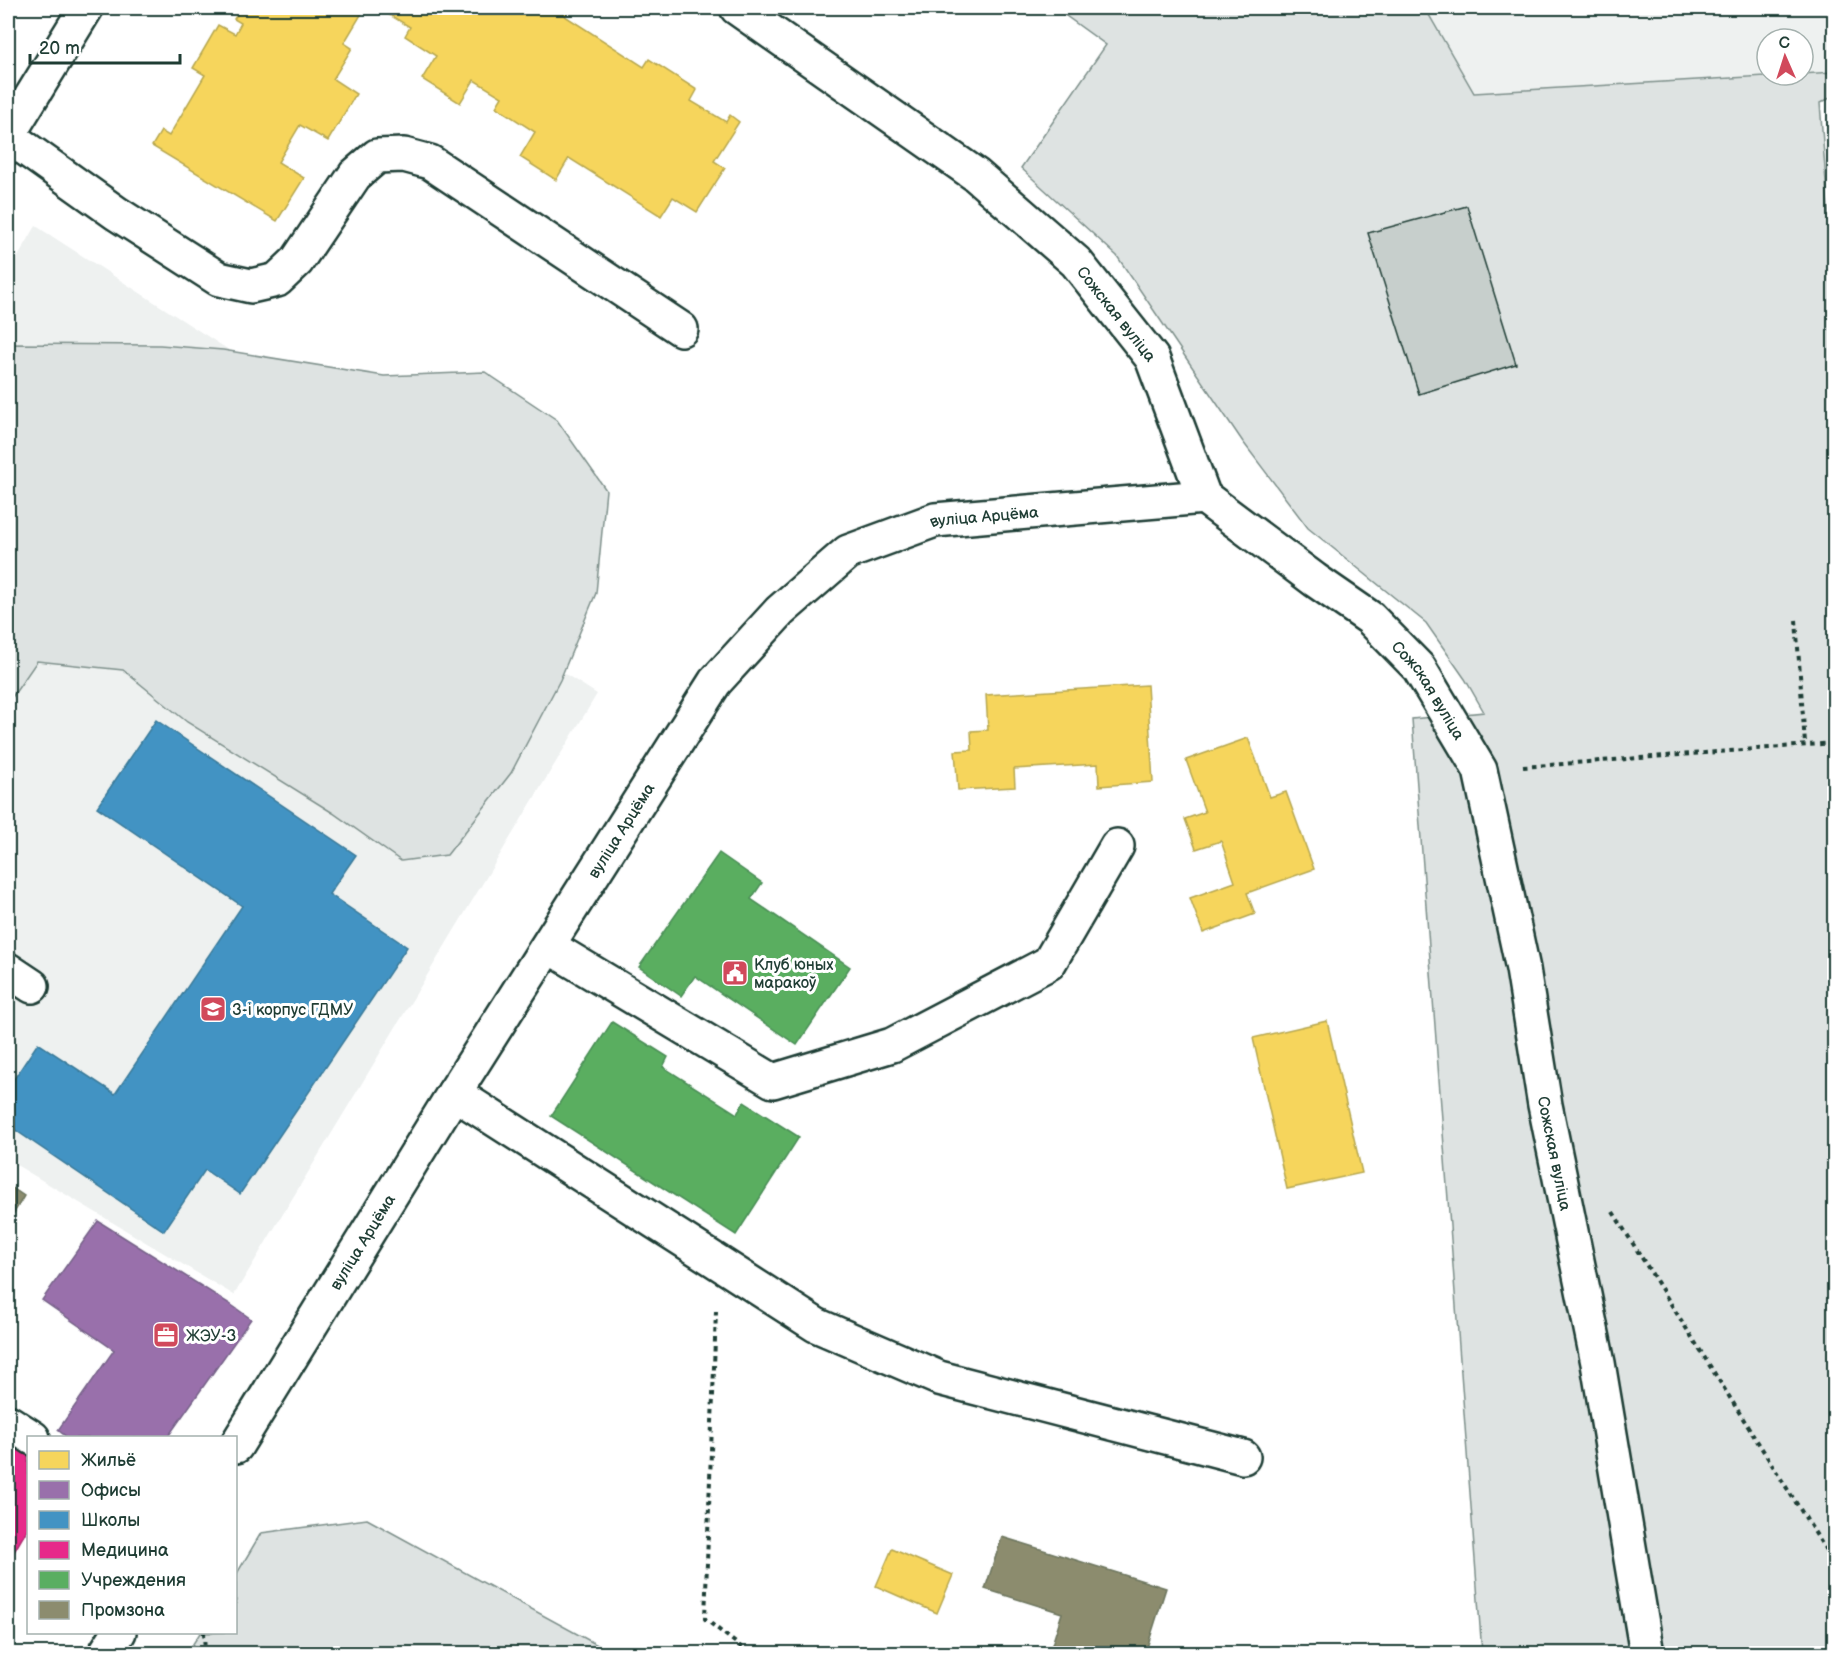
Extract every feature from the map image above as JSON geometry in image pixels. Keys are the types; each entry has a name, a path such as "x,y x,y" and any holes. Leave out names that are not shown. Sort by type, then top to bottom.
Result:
{"street":[{"path":"86,8 8,136 116,213 219,279 250,286 277,280 297,261 355,175 377,156 404,155 430,162 681,329"},
{"name":"Сожская вуліца","path":"737,8 976,175 1076,262 1152,358 1204,497 1370,618 1419,669 1480,770 1523,969 1545,1105 1598,1363 1647,1653"},
{"name":"вуліца Арцёма","path":"237,1444 454,1093 715,682 780,611 848,552 934,520 1204,497"},
{"path":"548,946 773,1081 892,1046 1049,963 1117,846"},
{"path":"454,1093 816,1325 939,1378 1243,1457"},
{"path":"8,1422 31,1436"},
{"path":"105,1653 118,1634"}],"path":[{"path":"1796,620 1805,744"},
{"path":"1480,770 1834,743"},
{"path":"1608,1204 1834,1563"},
{"path":"718,1261 705,1619 750,1653"},
{"path":"204,1634 206,1653"}],"shaded area":[{"path":"1055,8 1425,8 1474,93 1755,77 1755,87 1815,87 1815,73 1834,72 1834,96 1820,103 1834,288 1834,1653 1482,1653 1412,719 1484,712 1465,679 1426,623 1308,528 1243,442 1117,256 1021,168 1106,45"},
{"path":"1425,8 1834,8 1834,72 1815,73 1815,27 1755,27 1755,77 1474,93"},
{"path":"36,226 336,419 292,502 597,694 234,1295 8,1160 8,274"},
{"path":"8,344 160,345 223,350 384,376 485,372 557,420 606,490 596,593 560,680 511,773 447,855 401,861 333,813 187,722 123,670 37,661 8,703"},
{"path":"367,1519 612,1653 187,1653 199,1634 237,1634 237,1573 261,1533"}],"building: Жильё":[{"path":"241,8 248,10 250,8 365,8 344,43 352,48 333,79 356,94 328,141 300,125 278,162 304,178 277,221 152,146 161,131 169,136 205,75 193,68 218,25 235,34 241,23 234,19"},
{"path":"378,8 570,8 565,16 644,67 649,59 697,90 691,101 726,122 730,115 739,122 714,161 725,168 697,212 673,197 661,216 569,158 556,180 520,157 535,132 496,107 502,97 474,80 460,103 422,79 436,56 405,36 410,27"},
{"path":"1147,685 1153,782 1099,786 1098,764 1014,769 1015,787 958,790 955,751 972,750 971,731 988,730 986,695"},
{"path":"1248,738 1270,797 1286,792 1314,869 1247,893 1255,914 1203,933 1190,898 1235,882 1221,841 1196,849 1185,819 1205,812 1186,760"},
{"path":"1327,1021 1362,1173 1287,1189 1253,1038"},
{"path":"892,1549 953,1575 937,1613 876,1586"}],"building: Офисы":[{"name":"ЖЭУ-3","path":"98,1221 251,1319 168,1436 66,1436 58,1430 114,1350 42,1300"}],"building: Школы":[{"path":"156,720 356,855 329,894 407,947 240,1194 205,1170 164,1231 8,1125 8,1088 38,1043 115,1094 242,906 97,807"}],"building: Медицина":[{"path":"8,1443 27,1455 27,1530 8,1562"}],"building: Учреждения":[{"path":"719,853 762,883 751,899 850,967 797,1045 695,976 681,996 639,967"},
{"path":"612,1022 668,1057 663,1067 737,1114 744,1102 799,1137 736,1235 551,1116"}],"building: Промзона":[{"path":"8,1185 24,1196 8,1223"},
{"path":"1002,1537 1166,1588 1145,1654 1049,1654 1062,1613 985,1589"}],"building: Прочее":[{"path":"1467,206 1516,364 1419,394 1368,233"}],"place":[{"name":"Клуб юных маракоў","path":"735,973"},
{"name":"3-і корпус ГДМУ","path":"213,1009"},
{"name":"ЖЭУ-3","path":"166,1335"}]}
